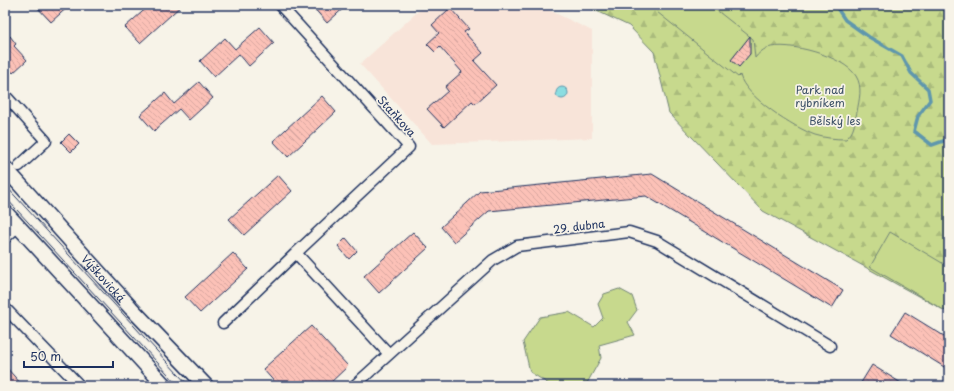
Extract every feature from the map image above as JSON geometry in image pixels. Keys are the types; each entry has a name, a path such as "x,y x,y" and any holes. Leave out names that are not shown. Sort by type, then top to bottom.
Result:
{"street":[{"name":"Staňkova","path":"223,323 409,147 280,5"},
{"path":"5,95 46,141 19,166"},
{"name":"Výškovická","path":"5,168 130,308 206,386"},
{"path":"5,212 165,386"},
{"path":"5,238 18,226"},
{"name":"29. dubna","path":"354,386 493,260 517,246 629,232 657,241 830,346"},
{"path":"296,253 389,354"},
{"path":"5,308 80,386"}],"shaded area":[{"path":"425,5 539,5 592,31 592,138 432,144 360,64"}],"green space":[{"name":"Bělský les","path":"584,5 949,5 949,313 763,211 669,113 654,52 629,26"},
{"name":"Park nad rybníkem","path":"662,5 710,5 753,39 755,58 763,50 776,46 815,52 840,62 850,69 856,76 859,85 859,103 854,127 851,133 846,139 834,139 815,135 795,126 760,101 744,83 740,75 738,77 657,12"},
{"path":"890,232 949,267 949,313 870,267"},
{"path":"619,289 632,296 637,310 628,322 635,335 599,345 601,358 586,385 552,386 530,372 523,342 540,317 569,312 594,327 603,318 598,304 604,294"}],"water":[{"path":"560,87 564,87 568,93 564,99 560,99 556,95 556,91"}],"building":[{"path":"35,5 70,5 51,22"},
{"path":"150,5 182,5 140,43 125,27"},
{"path":"311,5 347,5 327,23"},
{"path":"450,8 469,29 464,32 483,53 474,61 496,85 475,104 472,101 444,127 427,109 448,91 445,87 462,72 440,47 435,52 427,44 439,33 432,25"},
{"path":"260,27 274,43 249,66 239,54 214,77 200,61 225,38 235,49"},
{"path":"5,35 8,38 10,36 16,44 14,46 27,60 13,73 5,64"},
{"path":"750,36 750,54 739,67 731,60"},
{"path":"199,82 213,98 189,120 179,109 154,131 140,115 165,93 174,104"},
{"path":"322,96 336,112 288,157 273,141"},
{"path":"69,134 79,144 71,152 61,142"},
{"path":"652,174 843,290 832,308 646,196 489,211 454,242 441,227 480,191"},
{"path":"278,175 292,191 244,235 229,219"},
{"path":"413,232 428,248 379,293 364,276"},
{"path":"346,238 357,251 349,259 338,246"},
{"path":"233,253 248,269 200,313 185,297"},
{"path":"905,312 949,339 949,370 891,334"},
{"path":"311,326 348,366 327,386 278,386 263,369"},
{"path":"872,365 906,386 859,386"},
{"path":"5,366 23,386 5,386"}],"waterway":[{"path":"835,5 845,20 869,37 902,56 911,73 928,89 930,100 918,116 914,131 932,145 949,139"}],"tram line":[{"path":"5,185 189,386"},
{"path":"5,197 179,386"}]}
